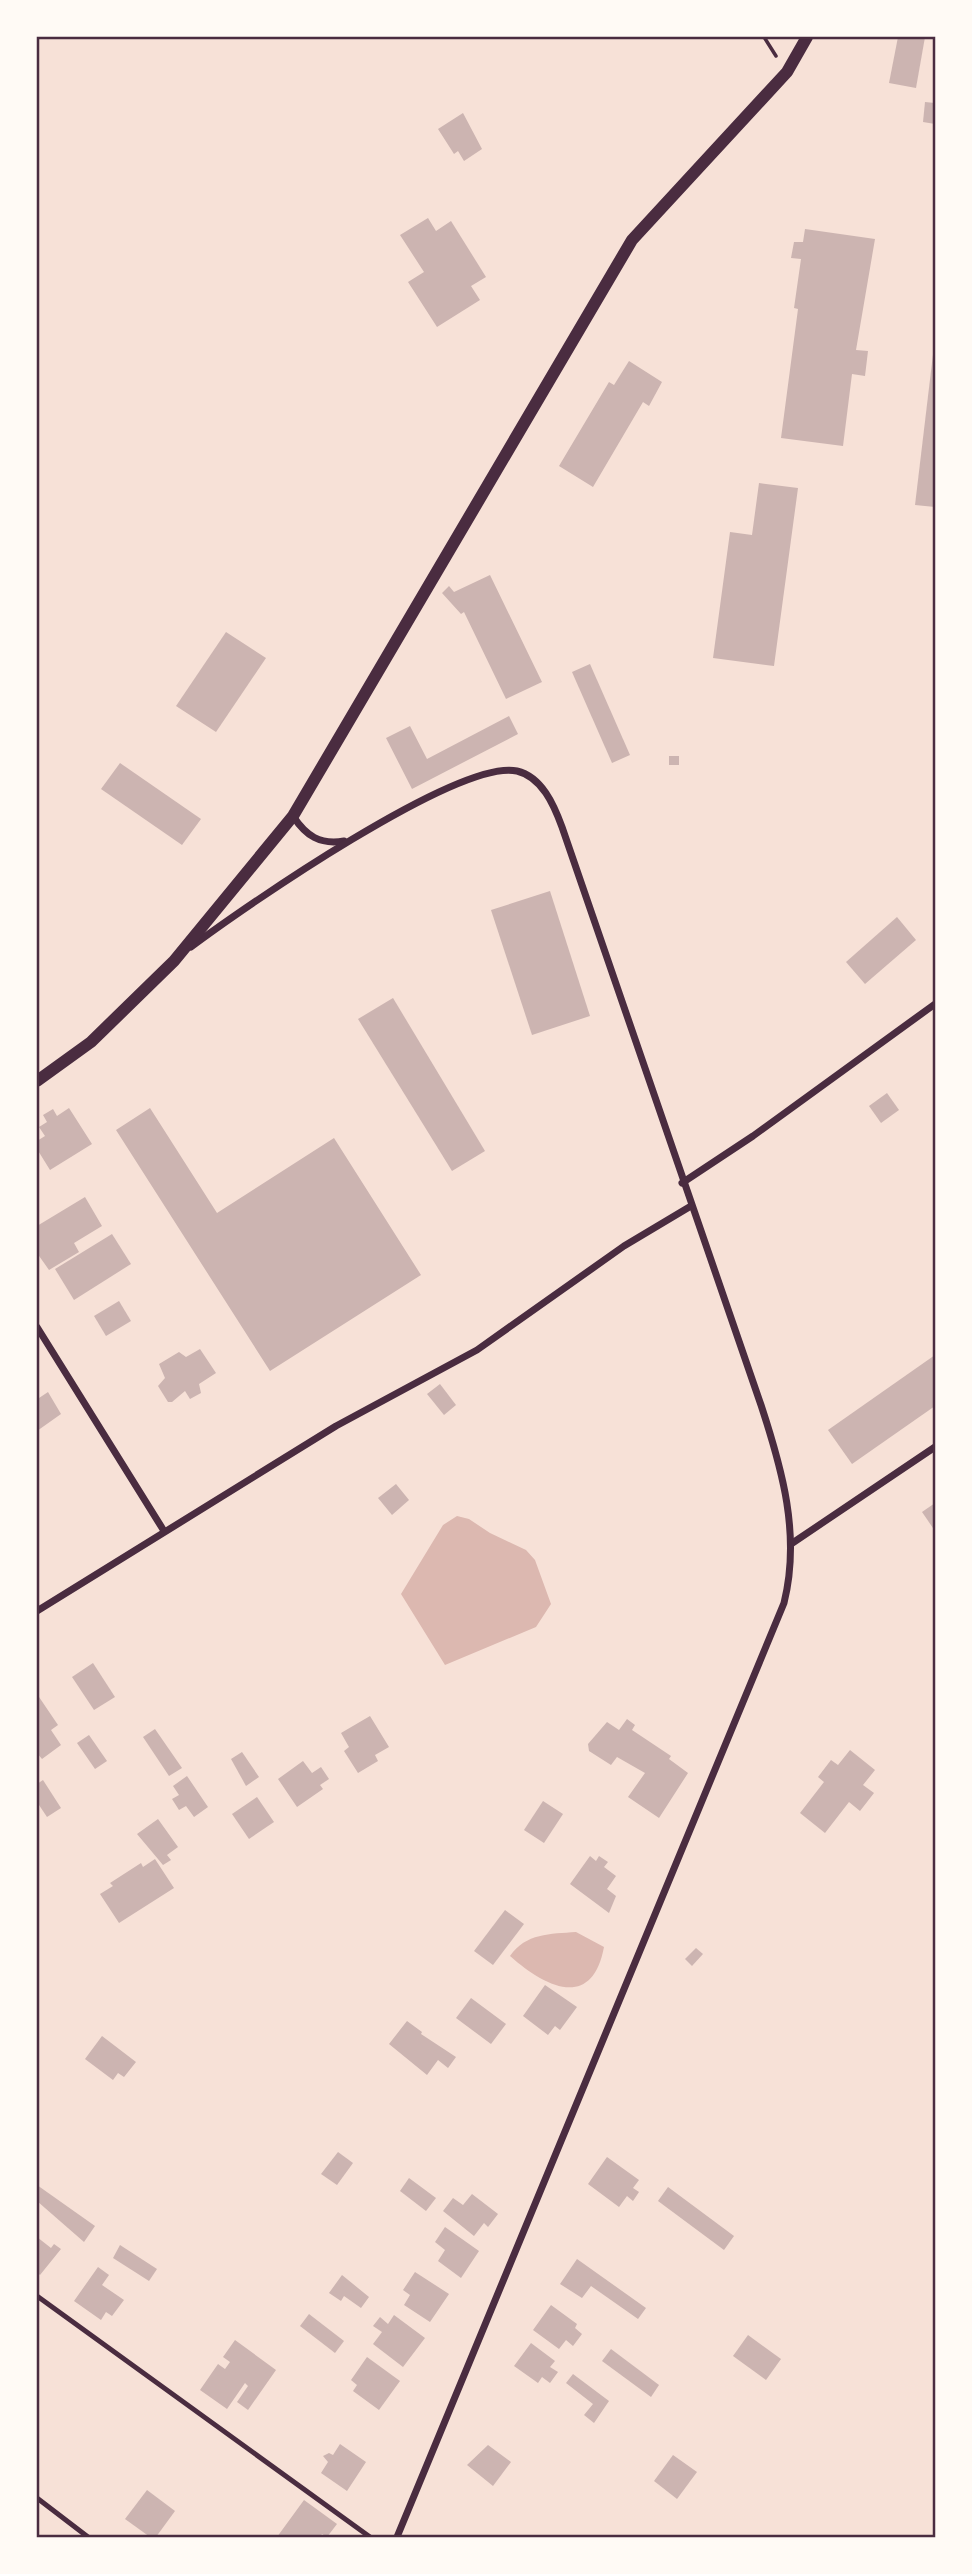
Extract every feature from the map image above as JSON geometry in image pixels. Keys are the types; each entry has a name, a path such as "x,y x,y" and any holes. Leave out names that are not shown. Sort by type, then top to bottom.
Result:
{"street":[{"path":"174,961 293,816 632,240 787,72 807,37"},
{"path":"37,1081 90,1042 174,961 234,915 348,840 442,792 495,771 519,772 545,792 562,827 778,1457 787,1497 792,1544 784,1603 397,2537"},
{"path":"293,816 301,828 315,839 331,843 348,840"},
{"path":"682,1182 753,1136 935,1004"},
{"path":"37,1611 336,1426 478,1350 624,1246 691,1206"},
{"path":"37,1327 164,1531"},
{"path":"792,1544 935,1447"}],"lane":[{"path":"37,2296 370,2537"},
{"path":"37,2498 88,2537"}],"shaded area":[{"path":"457,1516 469,1519 490,1533 526,1550 535,1560 551,1604 536,1627 445,1665 401,1594 443,1525"},
{"path":"576,1932 604,1947 598,1967 589,1980 578,1986 552,1984 510,1956 523,1943 539,1936"}],"building":[{"path":"898,37 925,37 916,88 889,83"},
{"path":"925,102 935,103 935,124 923,122"},
{"path":"463,113 482,149 464,161 458,151 454,154 438,129"},
{"path":"428,218 436,231 451,221 486,277 471,286 480,300 437,327 408,282 424,272 400,235"},
{"path":"805,229 875,239 856,350 868,351 865,376 852,374 843,446 781,438 798,309 794,308 801,259 791,258 794,242 803,242"},
{"path":"935,346 935,507 915,505"},
{"path":"629,361 662,382 649,406 643,402 593,487 559,466 609,382 614,385"},
{"path":"759,483 798,488 774,666 713,658 730,532 752,535"},
{"path":"490,575 542,682 506,699 464,612 461,614 442,593 449,586 454,592"},
{"path":"226,632 266,658 216,732 176,706"},
{"path":"590,664 630,755 612,763 572,672"},
{"path":"509,716 518,734 412,789 386,738 410,726 427,759"},
{"path":"669,756 679,756 679,765 669,765"},
{"path":"120,763 201,819 182,845 101,789"},
{"path":"550,891 590,1016 532,1035 491,910"},
{"path":"897,917 916,940 865,984 846,962"},
{"path":"393,998 485,1151 452,1171 358,1019"},
{"path":"887,1093 899,1110 881,1123 869,1106"},
{"path":"69,1108 92,1144 50,1170 37,1149 37,1141 45,1136 39,1127 47,1122 43,1115 53,1109 57,1116"},
{"path":"150,1108 217,1213 334,1138 421,1275 270,1371 116,1130"},
{"path":"85,1197 102,1226 74,1243 79,1252 49,1270 37,1253 37,1226"},
{"path":"112,1234 131,1264 74,1300 55,1269"},
{"path":"119,1301 131,1321 106,1336 94,1316"},
{"path":"200,1349 216,1373 199,1384 201,1393 190,1399 185,1391 172,1402 168,1402 158,1386 165,1378 159,1364 179,1352 186,1357"},
{"path":"935,1355 935,1406 852,1464 828,1430"},
{"path":"440,1384 456,1405 444,1415 427,1394"},
{"path":"48,1392 61,1414 37,1431 37,1396 39,1398"},
{"path":"396,1484 409,1500 392,1515 378,1498"},
{"path":"935,1503 935,1531 922,1512"},
{"path":"93,1663 115,1697 94,1710 72,1677"},
{"path":"37,1694 58,1725 51,1730 61,1745 42,1759 37,1753"},
{"path":"370,1716 389,1747 375,1755 378,1761 358,1773 344,1751 349,1747 341,1733"},
{"path":"627,1719 635,1725 632,1730 671,1756 669,1759 688,1773 659,1818 628,1797 645,1773 617,1757 611,1765 589,1751 588,1744 607,1722 619,1730"},
{"path":"155,1729 182,1768 169,1776 143,1737"},
{"path":"89,1735 107,1761 95,1769 77,1743"},
{"path":"850,1750 875,1770 863,1785 874,1793 860,1811 849,1802 825,1833 800,1813 824,1782 818,1777 831,1760 838,1765"},
{"path":"242,1752 259,1777 246,1786 231,1759"},
{"path":"303,1761 312,1773 321,1767 329,1779 320,1785 323,1789 297,1807 278,1779"},
{"path":"187,1776 208,1807 194,1817 186,1806 179,1810 172,1799 179,1795 173,1786"},
{"path":"43,1780 61,1808 47,1817 37,1802 37,1784"},
{"path":"257,1797 274,1822 249,1839 232,1814"},
{"path":"543,1801 563,1814 544,1843 524,1830"},
{"path":"158,1819 178,1847 167,1855 171,1860 163,1865 137,1834"},
{"path":"590,1856 596,1861 599,1856 608,1862 604,1867 616,1876 607,1889 616,1896 609,1913 570,1884"},
{"path":"155,1859 174,1888 119,1923 100,1894 113,1886 110,1883 141,1863 143,1867"},
{"path":"505,1910 524,1924 493,1965 474,1951"},
{"path":"696,1948 703,1954 692,1966 685,1959"},
{"path":"545,1985 577,2007 560,2030 555,2026 548,2035 523,2016"},
{"path":"471,1998 506,2024 491,2044 456,2018"},
{"path":"407,2021 422,2032 421,2034 456,2057 448,2068 438,2060 427,2075 389,2044"},
{"path":"102,2036 136,2062 124,2077 118,2073 113,2080 85,2059"},
{"path":"338,2152 353,2163 337,2185 321,2174"},
{"path":"607,2157 639,2180 633,2188 639,2192 633,2201 627,2196 619,2207 588,2184"},
{"path":"409,2178 436,2198 426,2211 400,2191"},
{"path":"37,2185 95,2226 84,2242 37,2201"},
{"path":"668,2187 734,2236 724,2250 658,2201"},
{"path":"472,2194 498,2214 488,2227 484,2223 474,2236 443,2211 453,2198 463,2205"},
{"path":"445,2227 479,2251 461,2278 438,2261 445,2250 435,2242"},
{"path":"37,2237 51,2248 54,2244 61,2249 40,2275 37,2272"},
{"path":"120,2245 157,2269 149,2281 113,2258"},
{"path":"577,2259 646,2308 638,2319 591,2286 582,2298 560,2284"},
{"path":"98,2267 109,2275 102,2285 124,2300 112,2316 106,2312 101,2320 74,2301"},
{"path":"415,2272 449,2294 430,2322 404,2305 410,2295 403,2290"},
{"path":"342,2275 369,2297 361,2308 344,2296 341,2301 329,2293"},
{"path":"551,2305 577,2324 575,2328 582,2334 573,2346 566,2340 559,2349 533,2330"},
{"path":"309,2314 344,2341 335,2353 300,2326"},
{"path":"394,2315 425,2338 403,2367 373,2344 382,2332 373,2326 380,2317 388,2324"},
{"path":"748,2335 781,2359 766,2380 733,2356"},
{"path":"235,2340 276,2370 248,2410 237,2402 248,2386 245,2383 227,2409 200,2390 218,2364 225,2369 230,2362 223,2357"},
{"path":"531,2343 555,2361 550,2367 558,2372 550,2383 542,2377 538,2383 514,2366"},
{"path":"611,2349 659,2385 651,2397 602,2361"},
{"path":"367,2357 400,2381 379,2410 353,2391 357,2385 351,2380"},
{"path":"573,2374 609,2401 594,2423 584,2415 593,2404 566,2383"},
{"path":"340,2444 366,2462 347,2491 321,2473 328,2462 323,2456 329,2453 333,2455"},
{"path":"488,2445 511,2462 493,2486 467,2465"},
{"path":"673,2455 697,2472 677,2499 654,2481"},
{"path":"147,2490 175,2511 156,2537 150,2537 125,2519"},
{"path":"304,2500 337,2524 327,2537 322,2534 320,2537 277,2537"}]}
